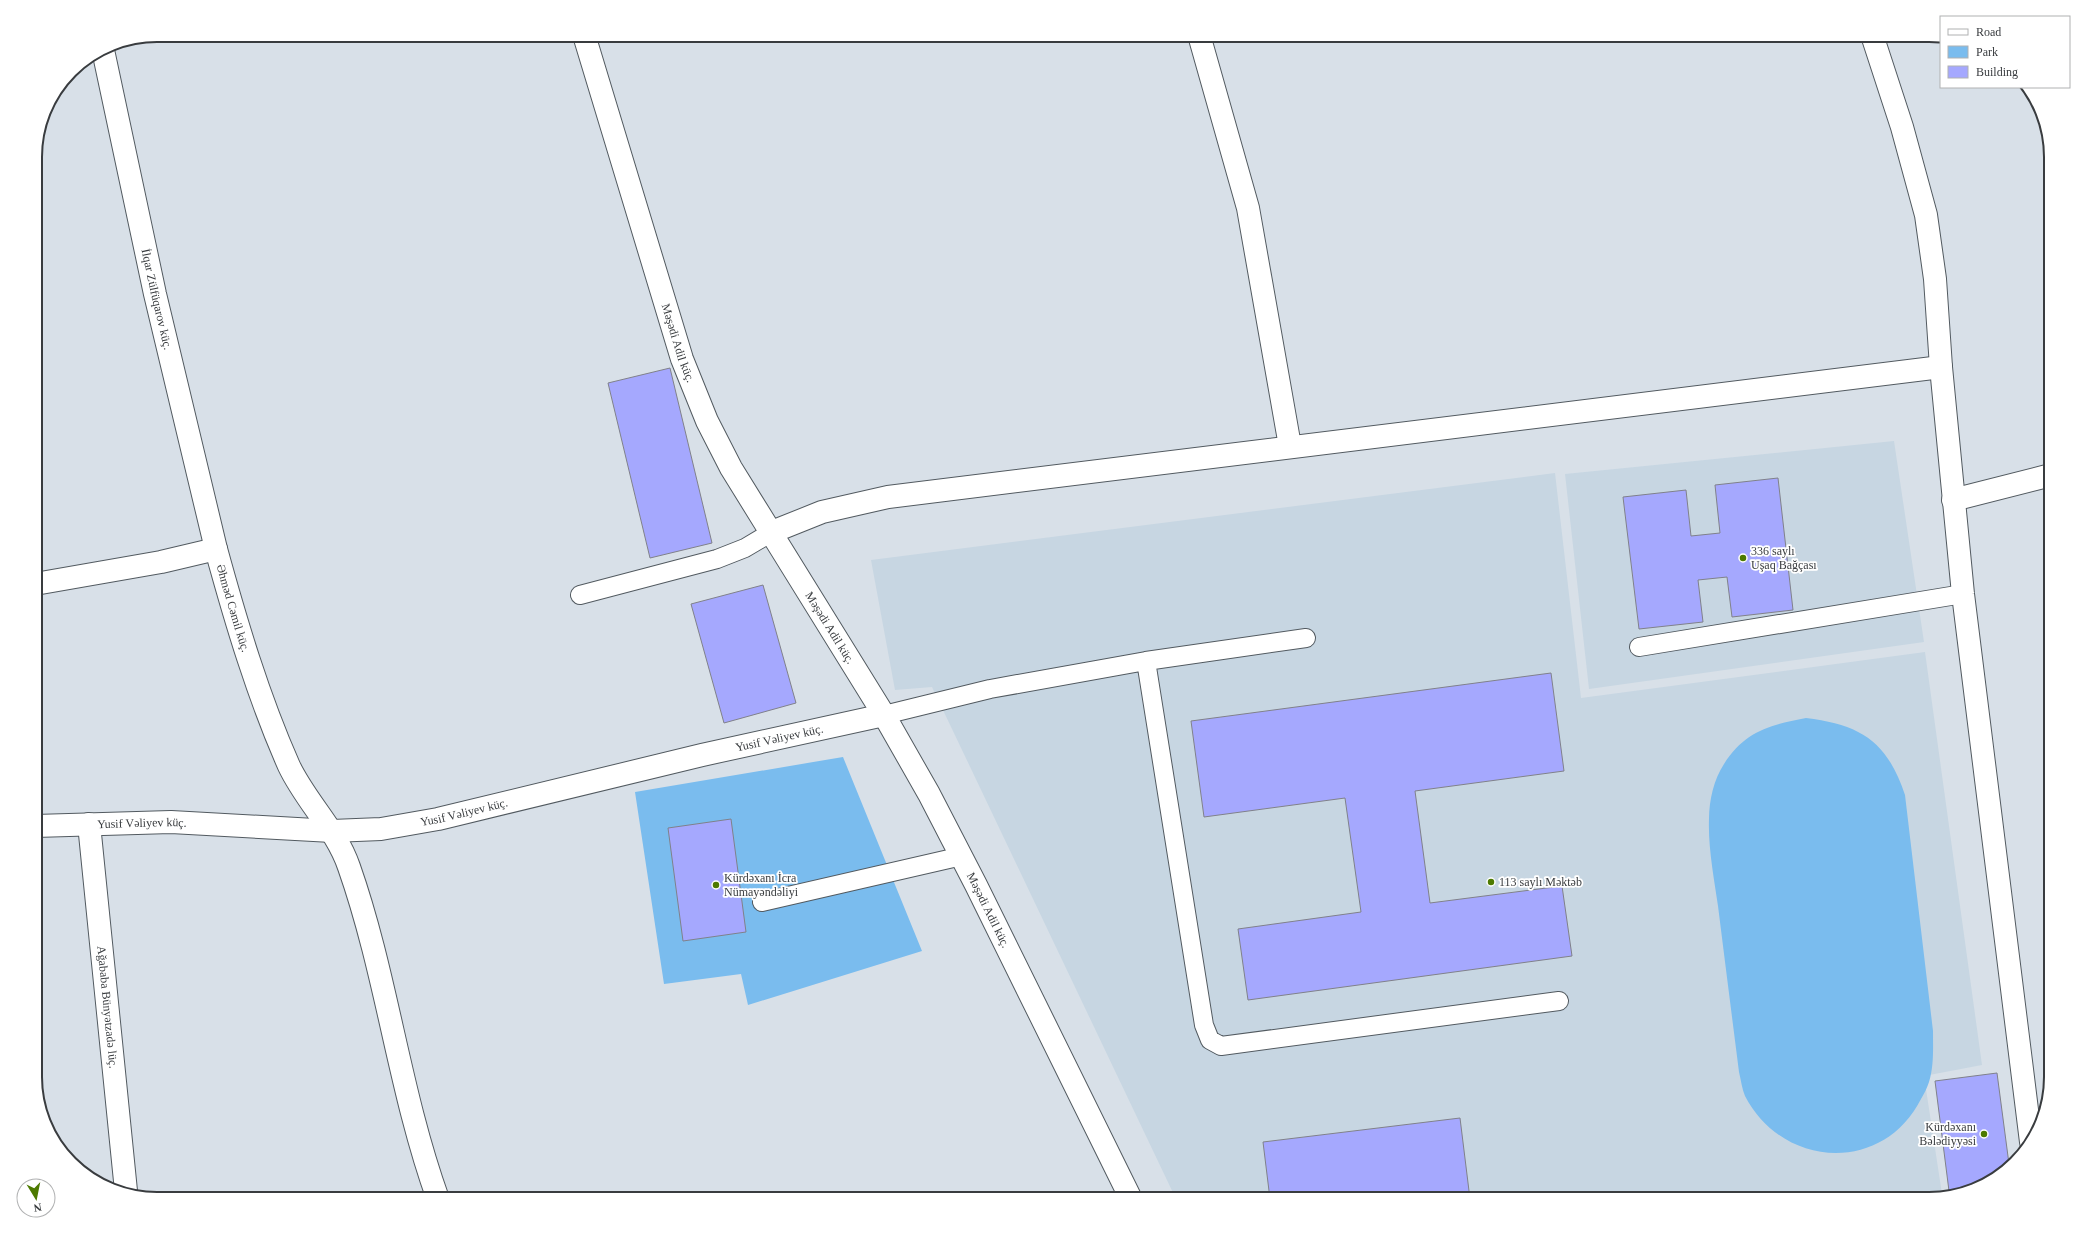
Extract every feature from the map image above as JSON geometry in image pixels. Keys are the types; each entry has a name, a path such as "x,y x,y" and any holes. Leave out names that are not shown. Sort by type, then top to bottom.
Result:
{"street":[{"name":"Məşədi Adil küç.","path":"586,42 682,359 707,421 731,468 884,715 929,794 962,856 1128,1192"},
{"path":"1201,42 1248,208 1290,446"},
{"path":"1874,42 1902,127 1926,215 1935,279 1941,367 1963,594 2030,1132"},
{"name":"İlqar Zülfüqarov küç.","path":"103,55 155,294 216,548"},
{"path":"772,532 822,512 888,497 1290,446 1941,367"},
{"path":"1953,500 2044,477"},
{"name":"Əhməd Cəmil küç.","path":"42,583 161,562 216,548 236,621 269,718 290,768 309,801 332,831 349,864 364,911 420,1138 436,1192"},
{"name":"Yusif Vəliyev küç.","path":"42,826 89,824 213,824 332,831 381,829 438,819 702,755 884,715"},
{"name":"Ağababa Bünyətzadə lüç.","path":"89,824 126,1188"}],"lane":[{"path":"580,595 717,559 745,548 772,532"},
{"path":"1639,647 1963,594"},
{"path":"884,715 990,689 1146,661 1306,638"},
{"path":"1146,661 1204,1025 1210,1040 1221,1046 1559,1001"},
{"path":"762,902 962,856"}],"shaded area":[{"name":"336 saylı Uşaq Bağçası","path":"1894,441 1924,642 1589,689 1565,474"},
{"name":"113 saylı Məktəb","path":"1555,473 1581,698 1925,652 1982,1065 1924,1076 1942,1191 1173,1192 932,687 895,690 871,560"}],"green space":[{"path":"1806,718 1842,725 1857,731 1880,749 1890,761 1898,776 1905,795 1933,1031 1931,1076 1921,1099 1904,1123 1883,1140 1859,1150 1833,1153 1807,1149 1783,1138 1762,1120 1745,1096 1739,1072 1709,841 1709,812 1711,797 1717,776 1732,753 1741,744 1759,731"},
{"path":"843,757 922,951 748,1005 741,974 664,984 635,792"}],"building":[{"path":"670,368 712,543 650,558 608,383"},
{"path":"1778,478 1793,610 1732,617 1727,577 1698,580 1703,622 1639,629 1623,497 1686,490 1691,536 1720,533 1715,485"},
{"path":"763,585 796,703 724,723 691,604"},
{"path":"1551,673 1564,771 1415,791 1430,903 1562,886 1572,956 1248,1000 1238,929 1361,912 1345,798 1204,817 1191,721"},
{"path":"731,819 746,932 683,941 668,828"},
{"path":"1997,1073 2008,1159 1986,1177 1959,1188 1949,1190 1935,1081"},
{"path":"1460,1118 1469,1192 1269,1192 1263,1142"}],"place":[{"name":"336 saylı Uşaq Bağçası","path":"1743,558"},
{"name":"113 saylı Məktəb","path":"1491,882"},
{"name":"Kürdəxanı İcra Nümayəndəliyi","path":"716,885"},
{"name":"Kürdəxanı Bələdiyyəsi","path":"1984,1134"}]}
